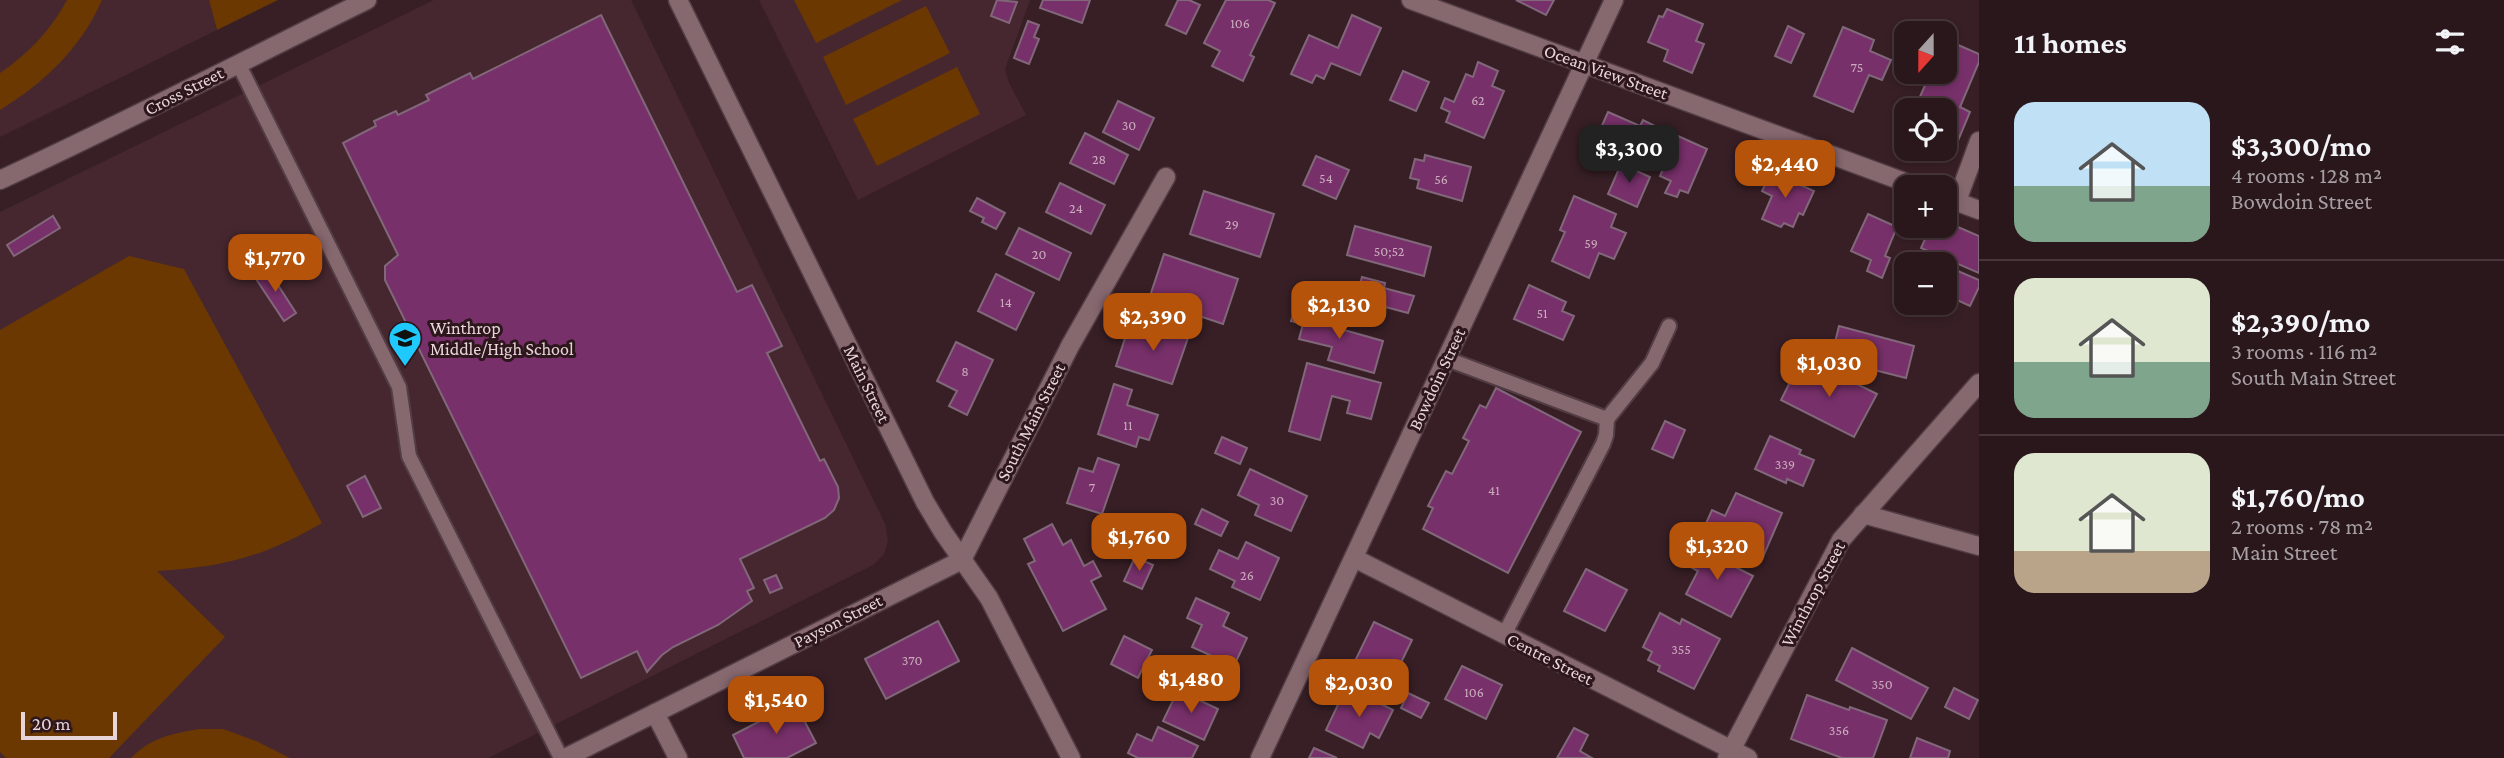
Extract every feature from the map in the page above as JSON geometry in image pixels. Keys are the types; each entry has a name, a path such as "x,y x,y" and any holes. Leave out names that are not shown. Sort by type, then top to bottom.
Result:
{"street":[{"name":"Cross Street","path":"0,180 117,125 367,0"},
{"name":"Main Street","path":"678,0 925,502 997,613 1071,758"},
{"name":"Ocean View Street","path":"1411,0 1894,178"},
{"name":"Bowdoin Street","path":"1260,758 1614,0"},
{"path":"1957,187 1979,141"},
{"name":"South Main Street","path":"962,559 1070,346 1166,177"},
{"path":"1957,201 1979,210"},
{"name":"Winthrop Street","path":"1735,756 1833,554 1850,528 1979,383"},
{"path":"1863,513 1979,546"},
{"name":"Centre Street","path":"1354,558 1735,756"},
{"name":"Payson Street","path":"563,758 962,559"},
{"path":"655,713 678,758"}],"lane":[{"path":"238,63 399,387 409,456 563,758"},
{"path":"1504,635 1603,444 1607,419 1652,363 1669,326"},
{"path":"1447,359 1607,419"}],"shaded area":[{"path":"0,0 209,0 217,30 0,137"},
{"path":"67,0 102,0 83,34 60,63 32,88 0,110 0,73 38,41"},
{"path":"209,0 278,0 217,30"},
{"name":"Winthrop Middle/High School","path":"434,0 631,0 885,524 888,541 884,554 873,565 488,758 0,758 0,212"},
{"path":"759,0 1030,0 1005,69 1009,83 1026,115 858,200"},
{"path":"794,0 902,0 816,43"},
{"path":"926,6 950,53 846,105 823,57"},
{"path":"957,67 980,114 877,166 853,119"},
{"path":"129,256 184,269 322,523 281,544 243,558 202,567 157,571 225,637 109,758 6,758 0,752 0,330"},
{"path":"200,729 223,729 290,758 131,758 162,737"}],"building":[{"path":"997,0 1017,2 1009,23 991,16"},
{"path":"1043,0 1090,0 1082,23 1040,8"},
{"path":"1178,0 1189,0 1200,5 1186,34 1166,25"},
{"path":"1226,0 1268,0 1275,3 1250,55 1254,57 1243,81 1212,66 1220,51 1204,43"},
{"path":"1516,0 1554,0 1546,15"},
{"path":"1667,9 1703,24 1696,41 1704,44 1692,73 1664,61 1668,50 1648,42 1659,16 1663,17"},
{"path":"601,15 737,292 752,285 782,346 767,353 820,461 824,459 838,487 839,498 834,510 825,518 740,559 754,588 747,591 752,601 718,625 673,647 647,672 637,651 581,678 385,280 385,266 398,255 343,143 376,126 374,121 396,111 398,115 429,100 426,95 470,73 473,79"},
{"path":"1352,15 1381,28 1360,75 1331,63 1324,79 1316,75 1312,83 1291,74 1309,35 1338,48"},
{"path":"1028,21 1039,25 1034,37 1039,39 1029,64 1014,58"},
{"path":"1788,26 1804,34 1791,63 1775,56"},
{"path":"1843,27 1874,40 1870,51 1891,60 1882,80 1869,75 1853,112 1814,96"},
{"path":"1957,44 1979,54 1979,62 1960,107 1970,112 1957,143 1957,98 1919,98 1926,84 1957,84"},
{"path":"1478,62 1498,71 1492,86 1504,91 1484,138 1446,122 1450,112 1441,108 1445,98 1454,102 1466,74 1473,77"},
{"path":"1403,71 1429,82 1416,111 1390,100"},
{"path":"1118,101 1154,118 1139,150 1103,132"},
{"path":"1608,112 1640,126 1643,120 1655,126 1652,132 1659,136 1655,145 1664,149 1656,169 1605,147 1607,144 1596,139"},
{"path":"1085,133 1128,155 1114,184 1070,163"},
{"path":"1678,136 1707,149 1688,193 1680,190 1677,197 1665,193 1671,181 1660,176"},
{"path":"1425,155 1471,167 1462,201 1417,188 1419,180 1410,178 1415,159 1424,161"},
{"path":"1316,156 1349,170 1336,199 1303,185"},
{"path":"1621,164 1650,177 1637,207 1608,194"},
{"path":"1771,172 1814,191 1803,215 1799,213 1793,227 1784,223 1781,227 1762,219 1772,196 1762,191"},
{"path":"1060,183 1105,205 1091,234 1046,212"},
{"path":"1204,191 1274,214 1260,257 1190,234"},
{"path":"1574,196 1616,214 1611,227 1626,233 1614,259 1599,253 1589,278 1552,261 1565,232 1560,230"},
{"path":"977,198 1005,213 996,229 982,222 984,218 970,211"},
{"path":"1868,214 1894,226 1894,234 1885,256 1890,258 1882,278 1867,271 1871,260 1851,251"},
{"path":"53,216 60,228 14,256 7,245"},
{"path":"1355,226 1431,247 1424,276 1347,255"},
{"path":"1957,227 1979,236 1979,273 1957,264 1957,252 1930,252 1921,248 1926,238 1957,238"},
{"path":"1019,228 1071,253 1059,280 1006,254"},
{"path":"1164,254 1238,279 1223,324 1149,299"},
{"path":"267,268 296,313 284,321 254,276"},
{"path":"1957,271 1979,280 1979,287 1970,306 1957,300"},
{"path":"996,274 1034,293 1016,330 978,311"},
{"path":"1362,277 1385,283 1384,288 1414,296 1408,313 1378,305 1376,314 1354,308"},
{"path":"1529,285 1566,302 1562,311 1574,316 1563,340 1514,319"},
{"path":"1296,307 1326,315 1323,324 1383,341 1374,373 1328,360 1332,347 1299,339 1303,324 1291,321"},
{"path":"1145,324 1188,338 1172,384 1116,366 1127,332 1141,336"},
{"path":"1839,326 1914,346 1906,378 1831,359"},
{"path":"956,342 993,360 967,415 949,406 957,391 937,381"},
{"path":"1800,362 1830,378 1833,372 1877,394 1854,437 1781,400"},
{"path":"1307,363 1381,383 1371,419 1347,413 1350,401 1332,396 1320,440 1289,431"},
{"path":"1114,384 1132,390 1127,405 1158,415 1149,440 1139,437 1136,447 1098,434"},
{"path":"1496,388 1581,432 1508,573 1423,529 1433,508 1428,506 1446,471 1452,474 1469,441 1463,438 1480,405 1486,408"},
{"path":"1665,421 1685,430 1673,458 1652,449"},
{"path":"1770,436 1801,450 1799,454 1814,460 1803,486 1787,479 1786,483 1755,469"},
{"path":"1222,437 1247,448 1240,464 1215,453"},
{"path":"1098,458 1119,465 1102,514 1067,503 1079,468 1093,472"},
{"path":"1250,469 1307,496 1291,531 1255,515 1259,505 1238,495"},
{"path":"365,476 381,508 363,517 347,486"},
{"path":"1736,493 1782,513 1763,557 1703,530 1712,510 1725,516"},
{"path":"1202,509 1228,522 1221,536 1195,524"},
{"path":"1052,524 1063,545 1071,540 1084,566 1093,561 1101,576 1091,581 1106,609 1063,631 1028,564 1035,561 1024,539"},
{"path":"1246,542 1279,558 1260,600 1232,587 1235,581 1210,569 1219,550 1238,559"},
{"path":"1696,547 1753,576 1731,617 1686,594 1698,571 1687,565"},
{"path":"1135,557 1153,565 1142,589 1124,581"},
{"path":"1586,569 1627,590 1605,631 1564,611"},
{"path":"776,575 782,588 770,593 764,580"},
{"path":"1196,598 1229,613 1223,626 1247,638 1234,666 1192,647 1202,625 1187,618"},
{"path":"1660,613 1680,624 1682,619 1720,639 1694,689 1658,671 1660,666 1648,660 1652,652 1643,647"},
{"path":"938,621 959,661 886,699 865,659"},
{"path":"1374,622 1412,640 1393,679 1355,661"},
{"path":"1124,636 1152,650 1138,678 1111,664"},
{"path":"1852,648 1928,688 1911,719 1836,680"},
{"path":"1462,666 1502,685 1486,719 1445,699"},
{"path":"1954,688 1978,700 1969,719 1945,707"},
{"path":"1178,690 1218,709 1204,740 1163,721"},
{"path":"1357,692 1393,710 1379,738 1370,733 1363,748 1326,730 1343,694 1354,699"},
{"path":"1408,693 1429,703 1421,718 1401,708"},
{"path":"1807,695 1887,720 1873,758 1842,758 1791,739"},
{"path":"795,703 816,743 787,758 744,758 733,735"},
{"path":"1158,727 1198,746 1192,758 1138,758 1128,753 1137,734 1152,741"},
{"path":"1574,728 1588,735 1580,751 1592,758 1557,758"},
{"path":"1917,738 1950,751 1948,758 1910,758"},
{"path":"1314,748 1337,758 1309,758"}],"place":[{"name":"Winthrop Middle/High School","path":"405,368"}]}
